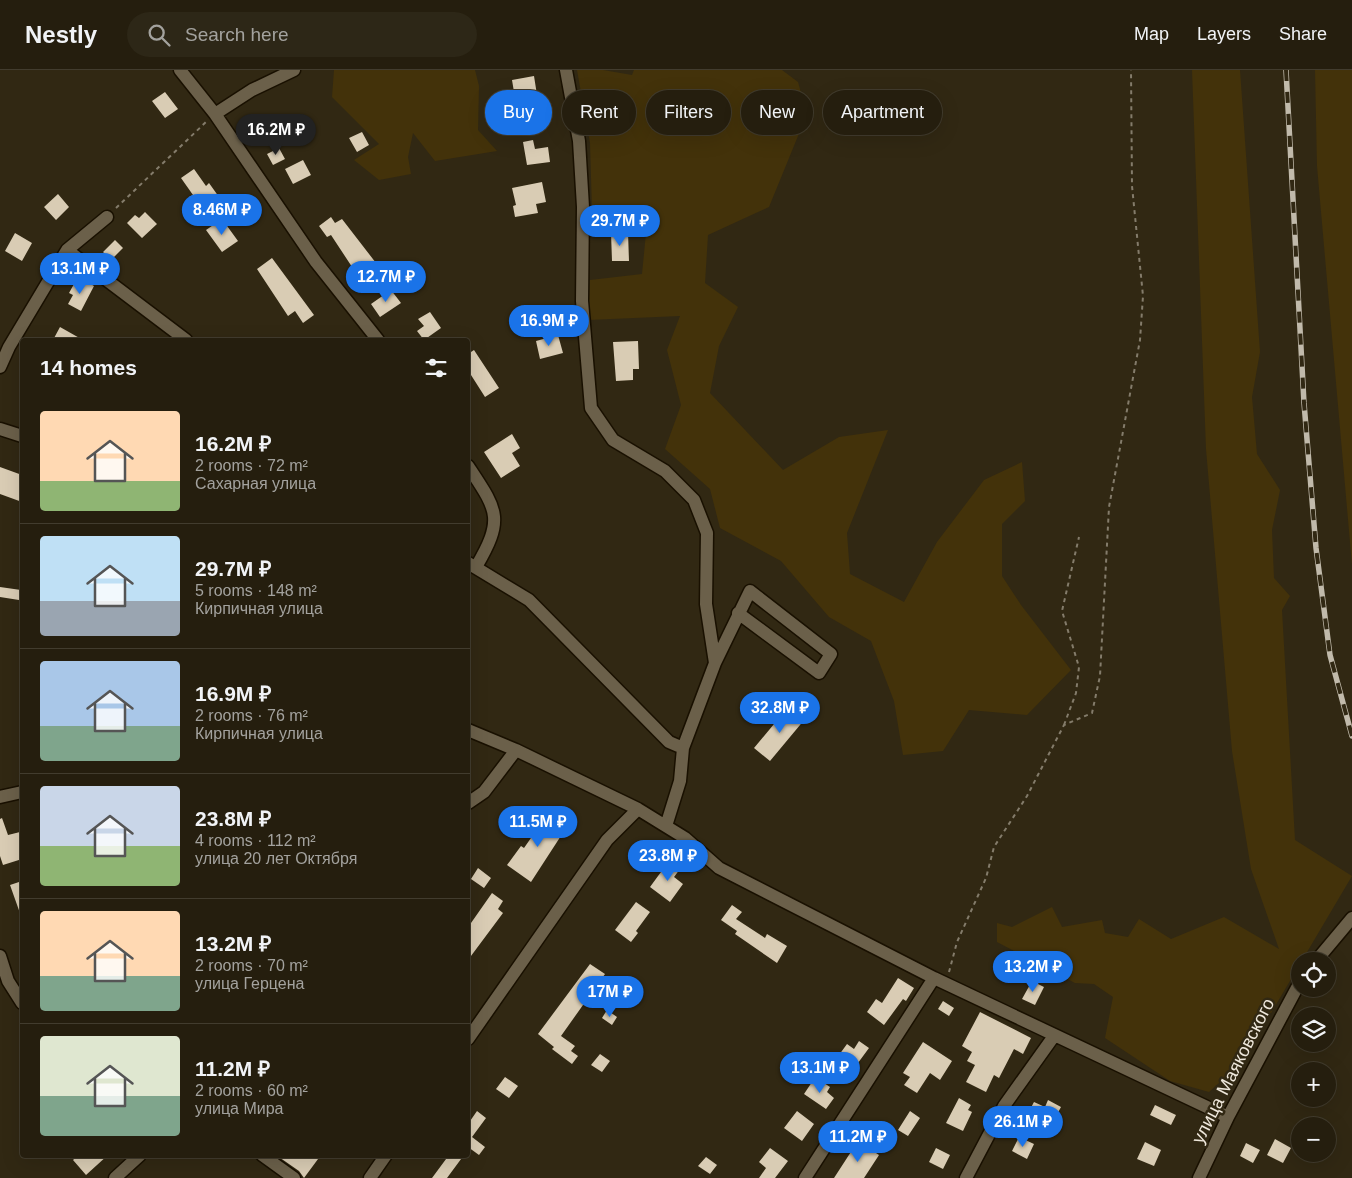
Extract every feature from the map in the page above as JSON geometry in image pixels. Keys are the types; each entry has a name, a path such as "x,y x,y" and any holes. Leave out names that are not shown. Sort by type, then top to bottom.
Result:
{"street":[{"path":"180,70 215,114 316,262 376,338"},
{"path":"215,114 252,90 294,70"},
{"path":"566,70 579,141 583,207 582,301 591,408 613,440 665,471 694,500 707,533 706,604 715,663"},
{"path":"0,367 9,347 67,250 107,217"},
{"path":"67,250 183,338"},
{"path":"0,429 20,435"},
{"path":"470,469 491,501 496,523 489,546 472,565 529,600 669,742 683,748"},
{"path":"666,826 680,781 683,748 715,663 738,613 750,591 831,654 819,673 738,613"},
{"path":"470,731 516,750 638,809 685,838 719,868 934,978 1228,1117"},
{"path":"470,802 484,792 516,750"},
{"path":"0,797 20,792"},
{"path":"470,1035 607,840 638,809"},
{"path":"1324,952 1352,918"},
{"path":"0,956 8,981 20,1001"},
{"path":"805,1178 934,978"},
{"name":"улица Маяковского","path":"1199,1178 1228,1117 1292,997"},
{"path":"966,1178 1004,1106 1054,1036"},
{"path":"116,1178 134,1158"},
{"path":"266,1158 294,1178"},
{"path":"370,1178 384,1158"}],"path":[{"path":"1064,724 1092,713 1100,676 1109,507 1140,340 1143,296 1132,186 1131,70"},
{"path":"107,217 215,114"},
{"path":"946,984 957,942 986,878 994,847 1027,796 1064,724 1076,693 1079,667 1062,611 1079,536"}],"shaded area":[{"path":"334,70 475,70 479,86 478,130 497,151 435,161 413,133 408,157 411,174 379,180 354,160 379,144 332,97"},
{"path":"577,70 603,70 632,75 634,70 782,70 798,82 800,90 741,90 741,135 798,135 769,207 708,235 705,283 738,307 719,346 710,393 783,470 839,437 888,430 847,533 850,574 904,602 937,542 984,480 1022,462 1025,501 1002,524 1002,576 1021,605 1071,670 1027,715 969,710 943,751 903,755 894,701 871,641 829,617 781,561 720,528 710,489 665,449 681,405 667,350 680,316 588,320 590,280 642,274 647,223 592,211 589,135 636,135 636,90 581,90"},
{"path":"1192,70 1240,70 1260,352 1252,397 1257,454 1280,490 1272,530 1274,578 1290,596 1282,610 1295,840 1352,876 1307,952 1291,952 1291,979 1242,1062 1209,1092 1170,1081 1105,1038 1113,997 1094,984 1075,983 997,942 997,923 1012,927 1052,907 1062,927 1102,920 1105,933 1128,937 1139,919 1171,939 1224,917 1279,949 1251,869 1232,751 1206,449"},
{"path":"1315,70 1352,70 1352,565 1317,166"}],"building":[{"path":"534,76 536,90 514,90 512,80"},
{"path":"165,92 178,109 165,118 152,101"},
{"path":"362,132 369,145 357,152 349,138"},
{"path":"533,140 535,149 548,147 550,162 527,165 523,142"},
{"path":"279,148 285,159 273,165 267,154"},
{"path":"303,160 311,175 293,184 285,169"},
{"path":"194,169 206,186 209,183 219,197 199,211 189,197 193,195 181,178"},
{"path":"542,182 546,202 536,204 538,213 515,217 513,206 516,205 512,188"},
{"path":"58,194 69,207 56,220 44,207"},
{"path":"145,212 157,224 142,238 127,223 135,215 139,218"},
{"path":"331,217 335,223 342,219 376,263 358,276 331,235 327,237 319,226"},
{"path":"222,219 238,241 222,252 206,230"},
{"path":"611,232 628,232 629,261 612,261"},
{"path":"15,233 32,243 22,261 5,251"},
{"path":"115,240 123,248 111,260 103,252"},
{"path":"272,258 314,315 303,323 295,311 288,316 257,269"},
{"path":"82,279 94,286 81,311 68,304 73,295 69,293 74,284 78,286"},
{"path":"391,290 401,303 380,317 371,304"},
{"path":"430,312 441,328 427,338 422,338 417,331 424,326 418,319"},
{"path":"60,327 79,338 54,338"},
{"path":"558,335 563,353 540,359 536,341"},
{"path":"638,341 639,369 633,369 633,380 616,381 613,342"},
{"path":"474,350 499,388 485,397 470,376 470,353"},
{"path":"512,434 520,448 512,453 520,466 501,478 484,452"},
{"path":"0,467 20,474 20,501 0,494"},
{"path":"0,587 20,590 19,600 0,597"},
{"path":"789,706 805,719 770,761 754,748"},
{"path":"549,812 568,825 531,882 507,865 521,846 524,848"},
{"path":"2,818 8,835 20,832 20,860 3,865 0,856 0,819"},
{"path":"669,861 680,869 674,877 683,884 670,902 650,887"},
{"path":"478,868 491,878 484,888 471,879"},
{"path":"20,882 20,913 10,885"},
{"path":"492,893 503,901 498,909 503,913 470,957 471,923"},
{"path":"636,902 650,912 636,931 638,933 631,942 615,930"},
{"path":"732,905 742,912 736,919 765,938 767,934 787,946 777,963 735,934 737,931 721,920"},
{"path":"590,964 605,974 561,1036 575,1046 571,1051 578,1056 572,1064 552,1049 554,1047 538,1034"},
{"path":"898,978 914,988 906,1001 903,999 884,1025 867,1012 876,999 882,1003"},
{"path":"1032,981 1044,987 1035,1005 1022,999"},
{"path":"943,1001 954,1008 949,1016 938,1009"},
{"path":"607,1010 617,1017 612,1025 602,1018"},
{"path":"980,1012 1031,1038 1023,1054 1014,1049 999,1078 994,1075 986,1092 966,1082 975,1065 967,1061 972,1052 962,1046"},
{"path":"859,1041 869,1048 855,1067 839,1055 847,1044 854,1049"},
{"path":"923,1042 952,1061 940,1080 930,1073 917,1093 904,1085 910,1077 903,1073"},
{"path":"600,1054 610,1061 602,1072 591,1065"},
{"path":"505,1077 518,1086 509,1098 496,1089"},
{"path":"818,1079 830,1087 827,1092 834,1098 826,1109 804,1094 812,1082 815,1084"},
{"path":"959,1098 971,1105 968,1110 972,1112 963,1131 946,1123"},
{"path":"1048,1100 1061,1107 1049,1129 1026,1117 1034,1102 1045,1107"},
{"path":"1155,1105 1176,1115 1171,1125 1150,1115"},
{"path":"477,1111 486,1118 472,1137 485,1147 479,1155 470,1148 470,1121"},
{"path":"797,1111 814,1124 802,1141 784,1128"},
{"path":"910,1111 920,1118 908,1136 898,1130"},
{"path":"1019,1137 1034,1144 1027,1159 1012,1151"},
{"path":"1275,1139 1291,1148 1283,1163 1267,1155"},
{"path":"858,1141 879,1155 864,1178 834,1178"},
{"path":"1145,1142 1161,1150 1154,1166 1137,1159"},
{"path":"1246,1143 1260,1150 1253,1163 1240,1156"},
{"path":"770,1148 788,1161 775,1178 759,1178 766,1168 759,1162"},
{"path":"936,1148 950,1155 943,1169 929,1162"},
{"path":"706,1157 717,1165 710,1174 698,1166"},
{"path":"75,1158 105,1158 86,1175 73,1160"},
{"path":"280,1158 319,1158 304,1178 299,1171"},
{"path":"447,1158 462,1158 447,1178 432,1178"}],"railway":[{"path":"1286,70 1304,403 1316,548 1330,655 1352,736"}]}
